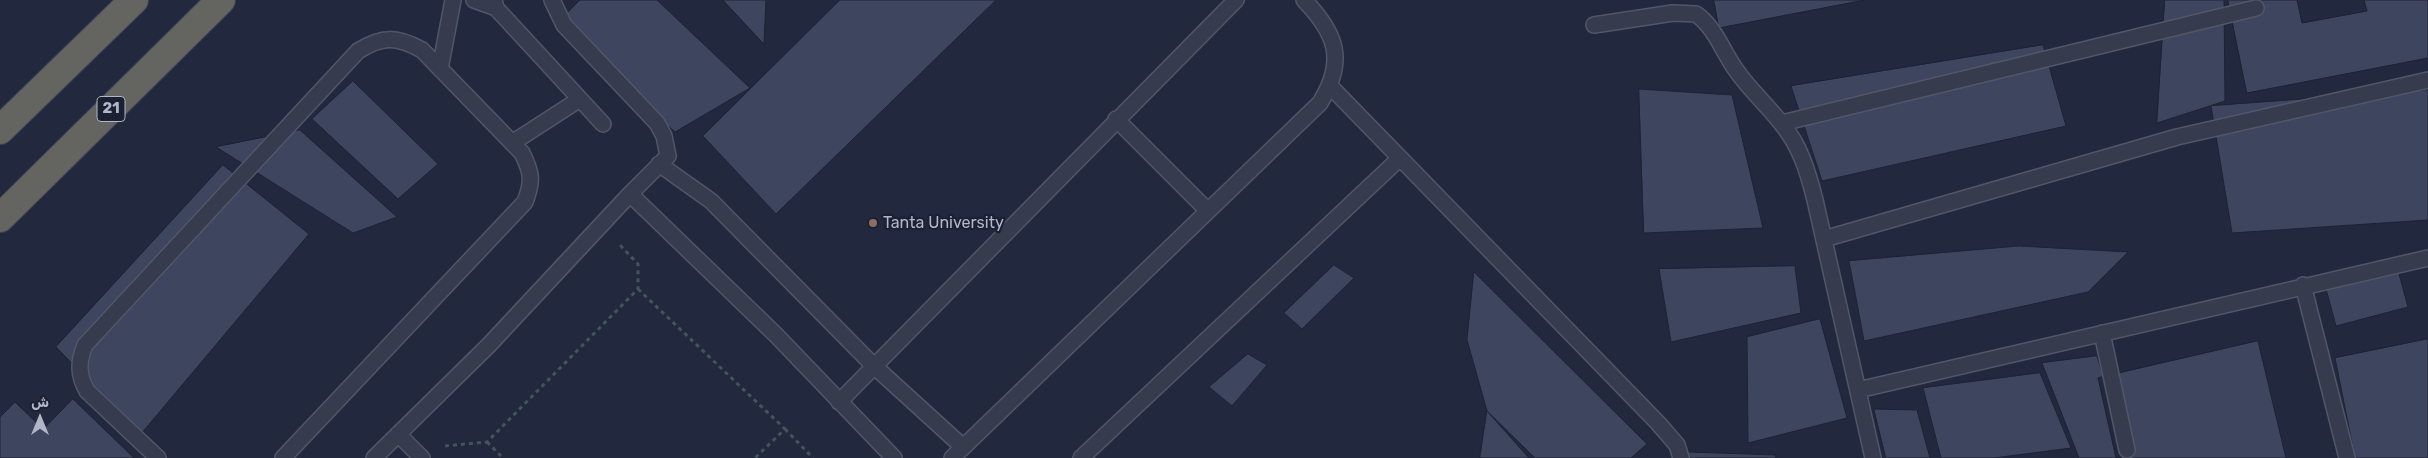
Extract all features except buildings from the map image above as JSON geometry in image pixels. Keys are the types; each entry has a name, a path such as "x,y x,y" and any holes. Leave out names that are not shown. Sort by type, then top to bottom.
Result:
{"highway":[{"path":"0,130 134,0"},
{"name":"21","path":"0,218 218,1"}],"lane":[{"path":"440,69 453,0"},
{"path":"474,0 495,4 603,124"},
{"path":"374,458 489,346 630,194 668,156 664,136 657,123 564,25 552,0"},
{"path":"839,402 1236,0"},
{"path":"952,458 1320,103 1330,86 1336,69 1335,50 1330,32 1320,16 1305,0"},
{"path":"1782,124 2256,8"},
{"path":"1594,25 1673,13 1696,14 1711,30 1736,72 1782,124 1797,146 1808,172 1873,458"},
{"path":"158,458 87,391 81,380 79,367 85,345 358,51 372,42 389,38 406,41 422,50 522,153 530,168 531,185 525,202 283,458"},
{"path":"1824,238 2177,137 2428,80"},
{"path":"1330,86 1658,423 1677,446 1681,458"},
{"path":"512,143 580,99"},
{"path":"1116,120 1208,211"},
{"path":"1081,458 1400,158"},
{"path":"659,164 712,201 874,366 963,447"},
{"path":"630,194 776,335 894,458"},
{"path":"1858,390 2303,285 2428,258"},
{"path":"2303,285 2347,458"},
{"path":"2102,333 2127,450"},
{"path":"398,434 422,458"}],"path":[{"path":"440,452 445,446 487,442 638,289 638,264 601,226"},
{"path":"638,289 813,458"},
{"path":"755,458 785,429"},
{"path":"487,442 503,458"}],"place":[{"name":"Tanta University","path":"873,223"}]}
